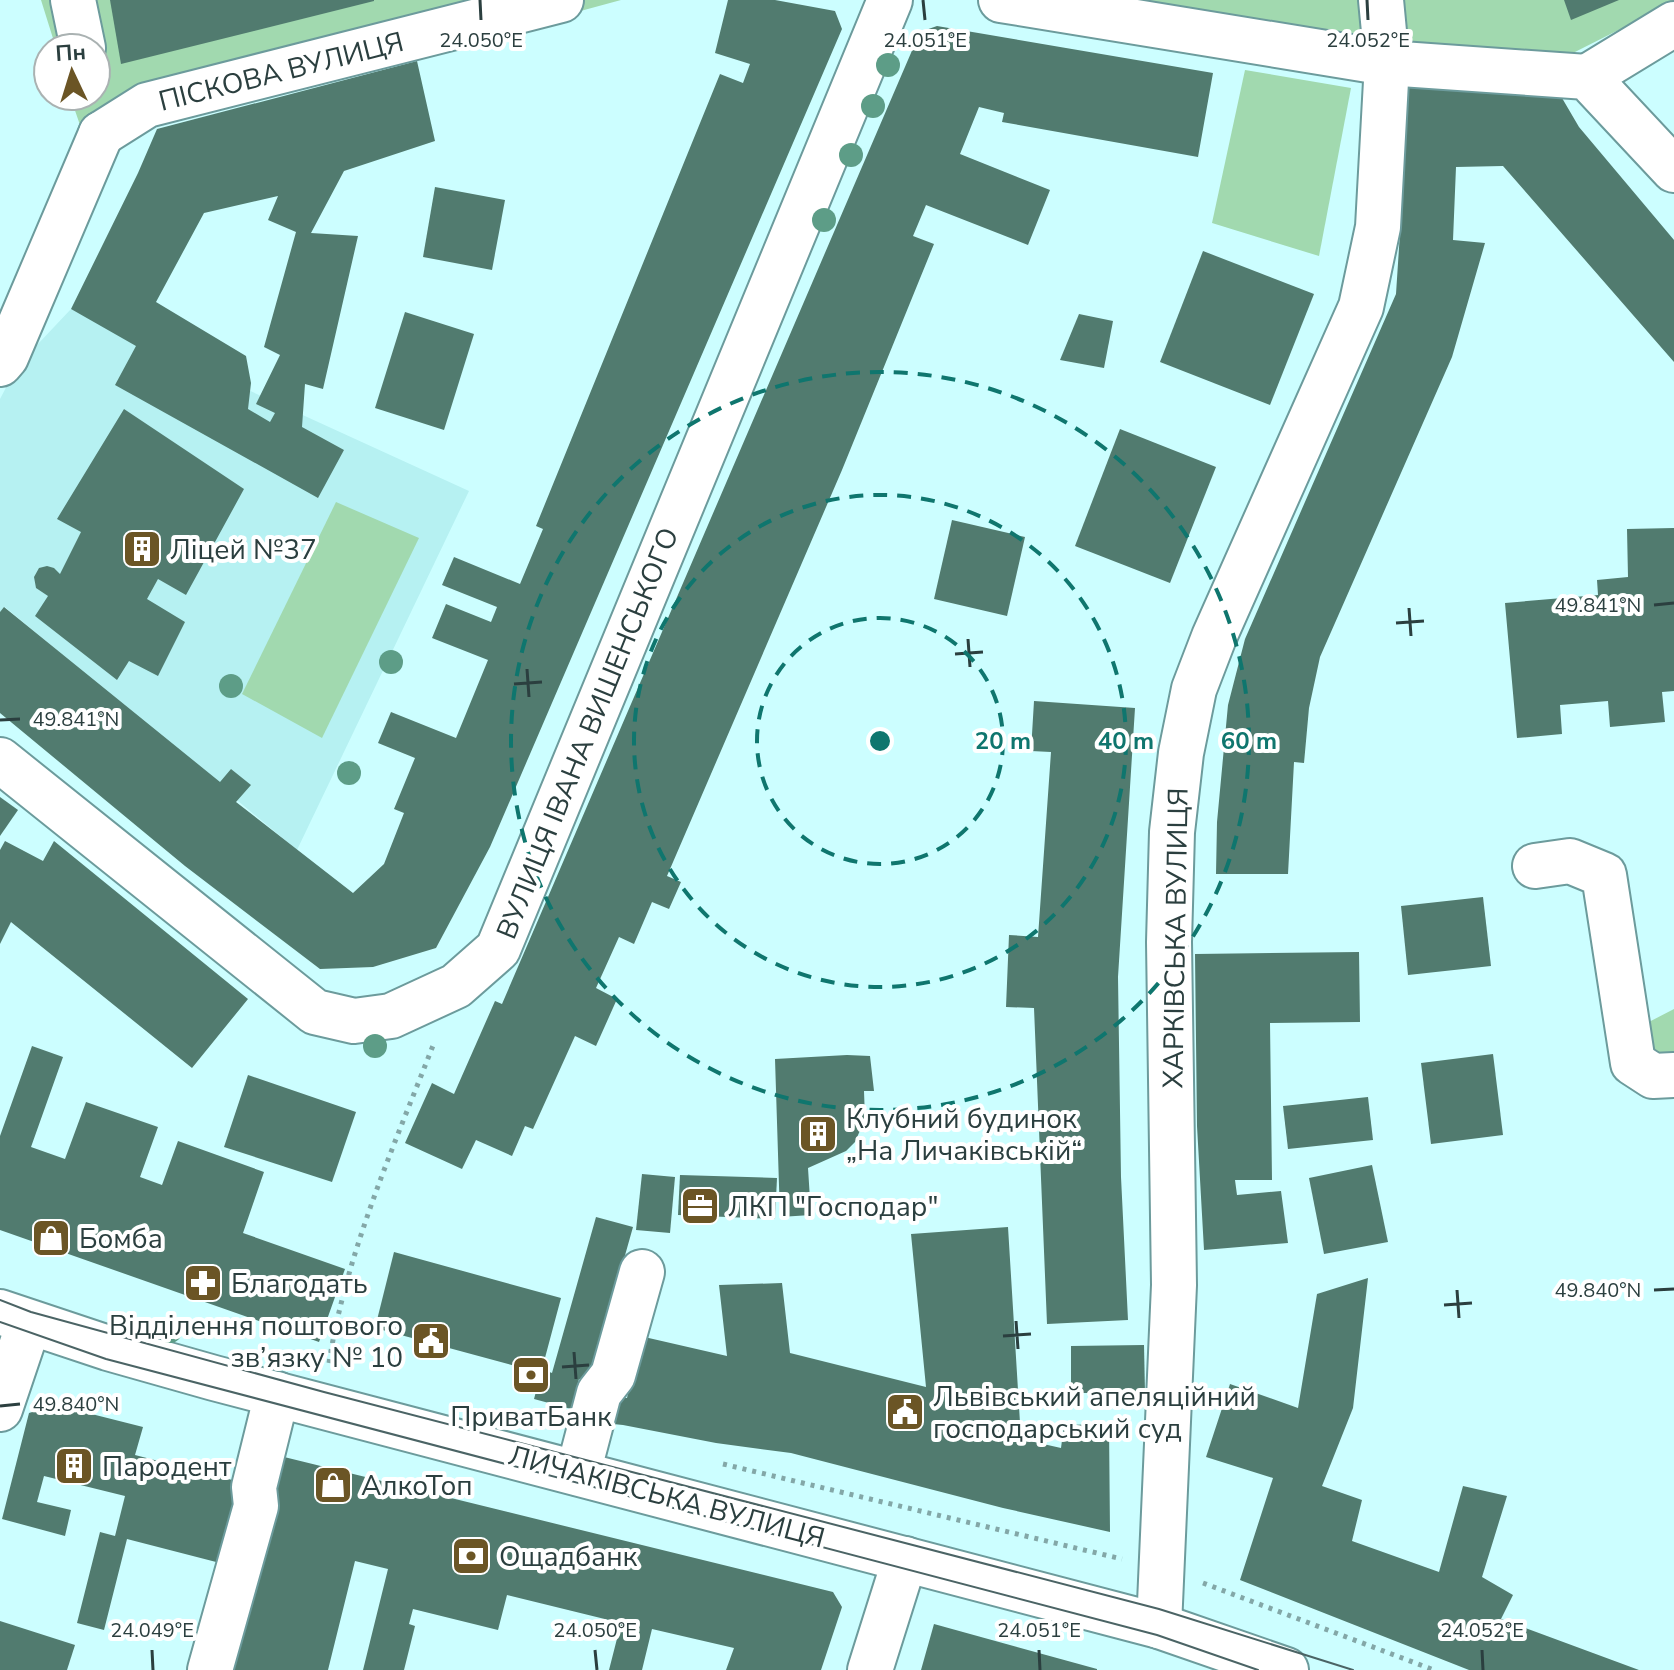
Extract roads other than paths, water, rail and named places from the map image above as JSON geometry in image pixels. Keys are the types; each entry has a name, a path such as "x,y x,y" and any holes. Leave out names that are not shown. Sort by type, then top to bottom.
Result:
{"street":[{"path":"73,0 80,32"},
{"name":"ПІСКОВА ВУЛИЦЯ","path":"97,115 561,0"},
{"name":"ВУЛИЦЯ ІВАНА ВИШЕНСЬКОГО","path":"0,760 315,1012 354,1021 391,1016 456,986 498,949 890,0"},
{"path":"1001,0 1387,63 1587,77 1674,24"},
{"name":"ХАРКІВСЬКА ВУЛИЦЯ","path":"1159,1626 1174,1285 1169,942 1172,832 1181,753 1194,689 1214,637 1361,307 1378,227 1387,63 1381,0"},
{"path":"1587,77 1674,170"},
{"path":"0,364 6,357 97,115"},
{"path":"1535,866 1570,861 1604,875 1633,1063 1653,1076 1674,1075"},
{"path":"578,1473 599,1393 613,1375 642,1272"},
{"path":"0,1409 14,1317"},
{"name":"ЛИЧАКІВСЬКА ВУЛИЦЯ","path":"14,1317 199,1374 1159,1626 1286,1670"},
{"path":"210,1670 256,1506 254,1487 277,1394"},
{"path":"870,1670 905,1559"}],"tram line":[{"path":"0,1300 31,1312 324,1392 1159,1609 1353,1670"},
{"path":"0,1322 106,1359 1157,1635 1258,1670"}],"place":[{"name":"Ліцей №37","path":"142,549"},
{"name":"Клубний будинок „На Личаківській“","path":"818,1134"},
{"name":"ЛКП \"Господар\"","path":"700,1206"},
{"name":"Бомба","path":"51,1238"},
{"name":"Благодать","path":"203,1283"},
{"name":"Відділення поштового зв’язку № 10","path":"431,1341"},
{"name":"ПриватБанк","path":"531,1375"},
{"name":"Львівський апеляційний господарський суд","path":"905,1412"},
{"name":"Пародент","path":"74,1466"},
{"name":"АлкоТоп","path":"333,1485"},
{"name":"Ощадбанк","path":"471,1556"}]}
